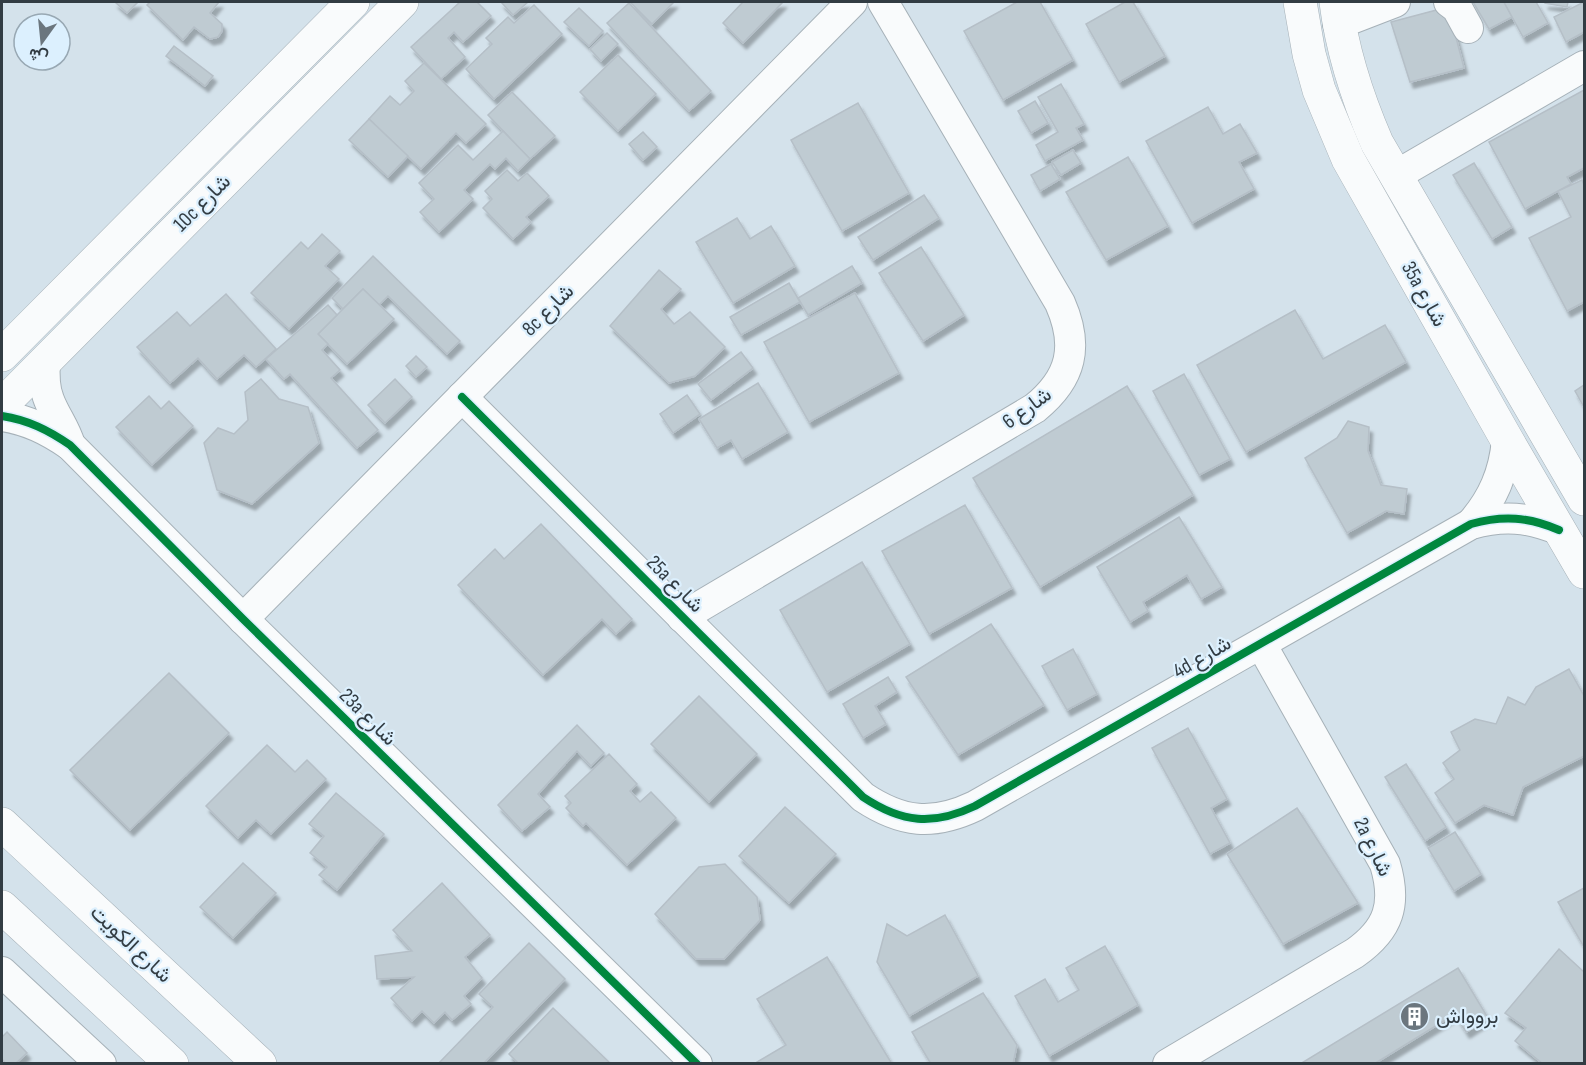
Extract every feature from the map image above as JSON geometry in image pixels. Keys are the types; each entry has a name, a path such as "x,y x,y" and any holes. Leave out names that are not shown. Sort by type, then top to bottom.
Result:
{"street":[{"name":"10c شارع","path":"2,355 353,2"},
{"name":"10c شارع","path":"2,405 402,2"},
{"name":"8c شارع","path":"243,619 852,2"},
{"name":"شارع 6","path":"682,617 1035,408 1051,395 1062,379 1069,361 1071,341 1068,322 1060,303 883,2"},
{"name":"35a شارع","path":"1300,2 1319,90 1348,159 1584,572"},
{"path":"1337,13 1395,2"},
{"path":"1449,2 1457,8 1468,28"},
{"name":"35a شارع","path":"1337,13 1347,65 1360,104 1377,143 1584,499"},
{"path":"1395,176 1584,66"},
{"name":"23a شارع","path":"45,361 45,387 70,445"},
{"name":"25a شارع","path":"462,397 863,797"},
{"name":"23a شارع","path":"2,416 34,424 70,445 243,619 698,1064"},
{"name":"4d شارع","path":"1471,524 1484,510 1501,477 1507,440"},
{"name":"4d شارع","path":"863,797 879,808 898,816 937,819 957,815 1471,524 1507,517 1525,518 1560,530"},
{"name":"2a شارع","path":"1168,1064 1372,941 1384,924 1391,904 1391,884 1385,864 1261,644"},
{"name":"شارع الكويت","path":"9,840 260,1064"},
{"path":"2,907 172,1064"},
{"path":"2,972 101,1064"}],"building":[{"path":"115,2 138,2 127,13"},
{"path":"150,2 219,2 210,13 222,24 222,31 218,37 210,39 194,27 183,40 147,5"},
{"path":"460,2 477,2 491,16 463,42 454,32 448,38 465,57 441,79 411,47"},
{"path":"501,2 528,2 513,15"},
{"path":"674,2 652,24 631,3"},
{"path":"743,2 783,2 743,43 723,23"},
{"path":"1017,2 1040,2 1073,60 1003,100 964,31"},
{"path":"1125,2 1133,2 1165,56 1119,82 1086,24"},
{"path":"1473,2 1504,2 1512,17 1489,29"},
{"path":"1504,2 1536,2 1548,23 1523,37"},
{"path":"1545,2 1568,2 1567,7"},
{"path":"1584,2 1584,32 1566,42 1554,17"},
{"path":"629,3 711,91 689,111 607,23"},
{"path":"534,5 562,34 494,99 466,69 492,44 486,38 508,17 514,23"},
{"path":"1448,7 1464,68 1410,82 1391,22"},
{"path":"579,8 603,31 589,46 564,22"},
{"path":"607,33 618,44 601,61 590,49"},
{"path":"174,46 213,76 205,86 166,56"},
{"path":"618,55 656,94 618,131 580,92"},
{"path":"424,63 486,124 466,143 456,133 421,169 369,119 390,96 400,105 414,91 405,81"},
{"path":"1061,84 1084,124 1076,128 1083,140 1045,161 1036,145 1058,132 1038,97"},
{"path":"1584,90 1584,168 1567,177 1571,184 1525,209 1489,142"},
{"path":"512,92 555,136 530,159 488,115"},
{"path":"1035,101 1048,123 1031,133 1018,111"},
{"path":"858,103 909,193 842,231 791,140"},
{"path":"1208,107 1223,134 1240,124 1257,153 1239,162 1254,189 1192,223 1146,141"},
{"path":"369,119 408,156 388,177 349,140"},
{"path":"503,131 530,159 518,171 506,158 495,169 490,164 464,190 473,199 439,232 420,212 434,199 419,183 458,145 473,160"},
{"path":"643,132 657,147 643,160 629,144"},
{"path":"1073,150 1081,163 1061,175 1052,162"},
{"path":"1128,157 1168,226 1106,260 1066,192"},
{"path":"1474,163 1512,227 1492,239 1453,175"},
{"path":"1051,164 1060,179 1040,191 1031,175"},
{"path":"507,170 518,181 527,173 549,196 526,217 531,222 513,239 483,208 492,199 485,191"},
{"path":"1582,180 1584,185 1584,302 1567,311 1529,238 1571,217 1558,191"},
{"path":"924,195 939,218 873,260 858,237"},
{"path":"737,218 750,239 771,226 795,266 733,303 696,242"},
{"path":"322,234 340,251 325,266 339,279 289,329 251,293 301,242 308,249"},
{"path":"921,247 964,315 923,341 879,273"},
{"path":"373,256 460,341 447,354 388,296 379,305 363,289 343,309 332,298"},
{"path":"852,266 862,283 808,315 798,298"},
{"path":"659,270 681,289 661,309 674,324 690,312 725,347 695,376 669,383 610,326"},
{"path":"789,283 800,302 741,335 730,317"},
{"path":"363,289 394,319 347,364 318,334"},
{"path":"855,293 899,373 809,422 764,342"},
{"path":"226,294 276,349 256,367 244,355 217,379 198,358 170,383 137,347 177,312 190,326"},
{"path":"328,305 337,315 318,334 328,344 322,350 340,370 331,378 378,430 357,448 290,374 284,379 266,359"},
{"path":"1295,310 1323,359 1385,325 1406,362 1246,452 1197,365"},
{"path":"741,352 753,368 711,400 698,384"},
{"path":"416,356 427,367 416,377 406,366"},
{"path":"1184,374 1230,459 1199,475 1153,391"},
{"path":"261,379 279,399 308,407 319,443 252,504 217,490 204,443 218,428 234,434 248,420 245,392"},
{"path":"395,379 412,397 385,423 368,405"},
{"path":"758,383 788,432 742,459 731,440 717,448 699,419"},
{"path":"1584,385 1584,407 1575,391"},
{"path":"1127,386 1193,495 1040,587 973,478"},
{"path":"687,395 700,414 673,433 660,414"},
{"path":"149,396 161,409 169,401 193,426 152,465 116,427"},
{"path":"1348,421 1369,427 1368,451 1381,485 1407,489 1404,514 1386,511 1347,533 1305,458 1337,438"},
{"path":"965,505 1012,588 929,634 882,551"},
{"path":"1179,517 1222,587 1201,599 1187,575 1143,602 1148,611 1130,622 1097,567"},
{"path":"541,524 632,619 616,634 602,619 543,675 458,585 495,549 504,559"},
{"path":"862,562 910,644 827,692 780,610"},
{"path":"991,624 1044,705 958,755 906,677"},
{"path":"1073,649 1097,694 1067,710 1042,666"},
{"path":"1569,669 1584,696 1584,756 1523,787 1513,815 1484,805 1455,823 1435,793 1454,779 1443,763 1460,750 1451,732 1475,719 1496,724 1508,697 1525,705 1536,687"},
{"path":"169,673 229,733 130,830 70,770"},
{"path":"888,677 897,692 875,706 886,724 863,738 843,704"},
{"path":"699,696 757,754 709,802 651,744"},
{"path":"577,725 604,753 591,766 577,751 538,794 550,807 522,831 498,805"},
{"path":"1188,728 1227,799 1211,808 1230,843 1210,854 1152,748"},
{"path":"267,745 295,772 307,760 326,779 271,834 256,820 238,838 206,806"},
{"path":"609,754 637,784 630,791 640,802 651,792 676,818 627,865 586,823 583,826 566,808 571,803 565,796"},
{"path":"1406,764 1446,827 1425,841 1385,777"},
{"path":"336,793 384,834 337,890 319,875 327,867 310,853 324,836 309,824"},
{"path":"785,807 836,854 789,903 739,856"},
{"path":"1297,808 1358,903 1283,944 1227,854"},
{"path":"1455,832 1481,874 1454,891 1428,848"},
{"path":"243,863 276,893 233,938 200,907"},
{"path":"725,864 757,897 760,920 724,959 696,959 655,914 699,867"},
{"path":"442,883 490,935 465,957 482,978 464,996 471,1004 452,1020 445,1012 434,1023 422,1011 412,1021 391,998 414,977 377,979 375,956 412,951 393,930"},
{"path":"1584,888 1584,947 1558,902"},
{"path":"945,915 978,976 909,1016 877,962 887,924 907,936"},
{"path":"529,943 565,979 483,1064 438,1064 493,1007 479,994"},
{"path":"1105,946 1138,1005 1049,1056 1015,996 1045,979 1058,1002 1079,990 1066,968"},
{"path":"1559,949 1584,972 1584,1064 1543,1064 1515,1041 1526,1028 1505,1013"},
{"path":"827,957 892,1064 758,1064 757,1062 786,1045 757,999"},
{"name":"بروواش","path":"1458,968 1488,1018 1468,1031 1466,1032 1455,1014 1374,1064 1300,1064"},
{"path":"983,993 1017,1045 1013,1064 931,1064 912,1032"},
{"path":"553,1008 611,1064 519,1064 509,1054"},
{"path":"7,1032 27,1053 15,1064 6,1064 2,1059 2,1037"}],"cycle path":[{"path":"462,397 863,797 891,812 918,819 945,817 975,806 1471,524 1494,519 1516,519 1537,522 1559,530"},
{"path":"2,416 38,426 70,445 243,619 697,1064"}],"place":[{"name":"بروواش","path":"1415,1016"}]}
